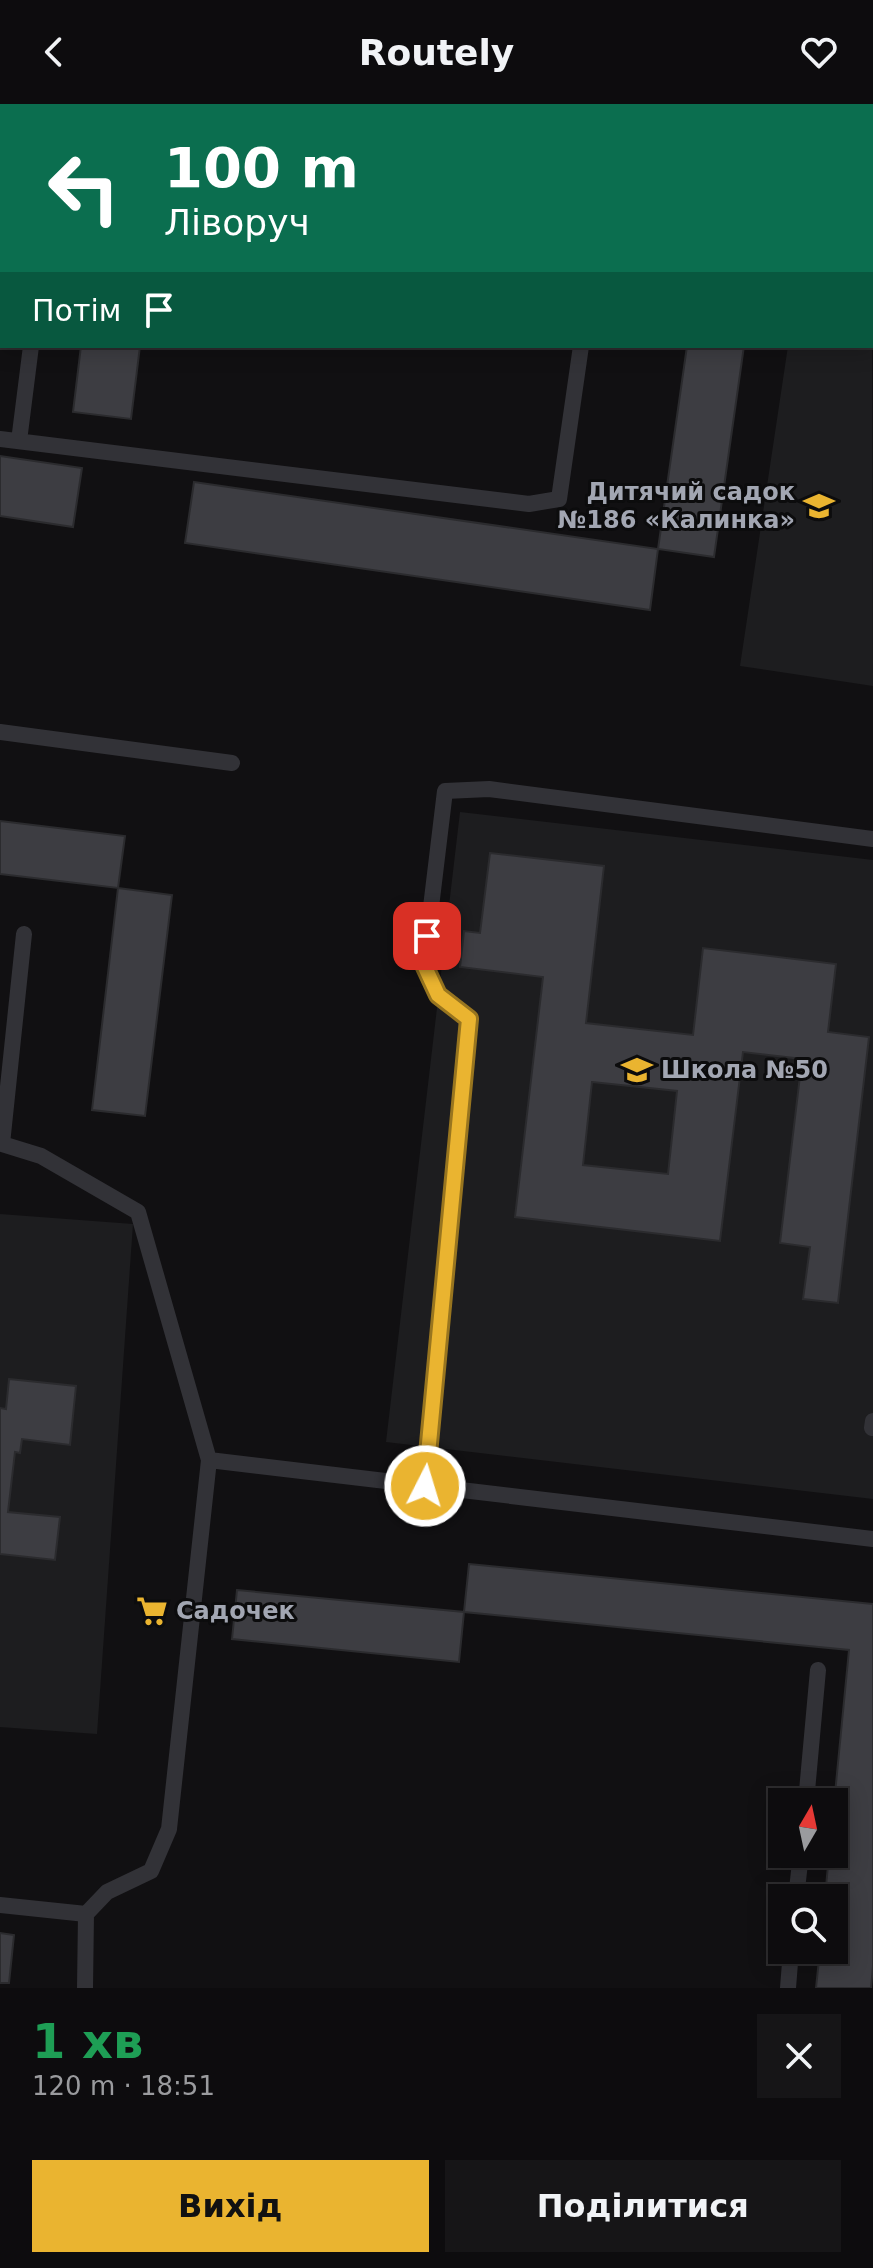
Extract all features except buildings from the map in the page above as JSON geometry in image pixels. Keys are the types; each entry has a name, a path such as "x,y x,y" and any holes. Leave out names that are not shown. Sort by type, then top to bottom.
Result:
{"lane":[{"path":"19,441 31,348"},
{"path":"0,439 529,504 559,499 581,348"},
{"path":"0,732 232,763"},
{"path":"425,1486 469,1019 438,995 424,965 445,791 489,789 873,839"},
{"path":"24,934 1,1145 41,1156 138,1212 209,1460 169,1829 151,1871 107,1892 86,1914 85,1988"},
{"path":"872,1428 873,1421"},
{"path":"209,1460 873,1539"},
{"path":"807,1788 818,1670"},
{"path":"0,1905 86,1914"},
{"path":"788,1988 790,1964"}],"shaded area":[{"name":"Дитячий садок №186 «Калинка»","path":"788,348 872,348 873,686 740,666"},
{"path":"460,812 873,860 873,1499 386,1442"},
{"path":"0,1214 133,1224 97,1734 0,1727"}],"place":[{"name":"Дитячий садок №186 «Калинка»","path":"819,506"},
{"name":"Школа №50","path":"637,1070"},
{"name":"Садочек","path":"152,1611"}],"route":[{"path":"425,1486 469,1019 438,995 424,965 427,936"}]}
